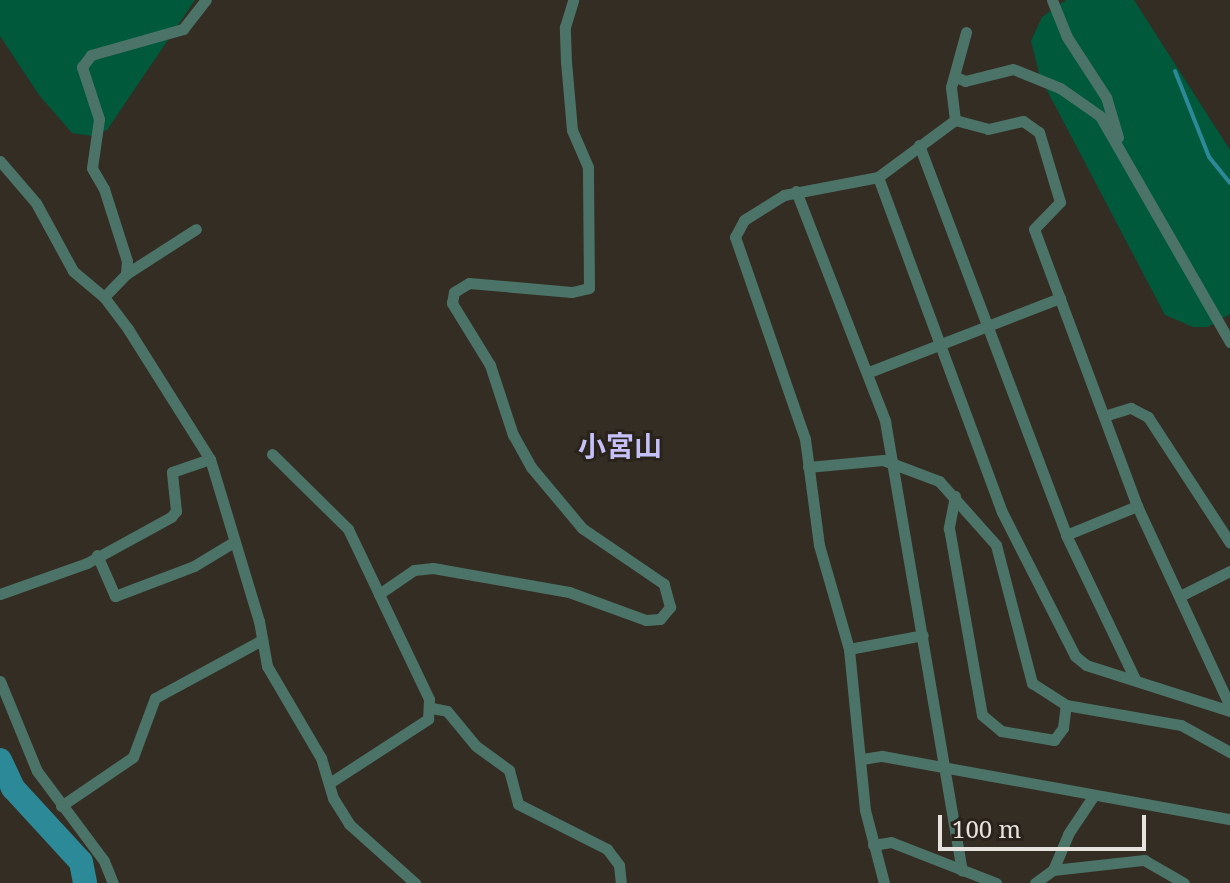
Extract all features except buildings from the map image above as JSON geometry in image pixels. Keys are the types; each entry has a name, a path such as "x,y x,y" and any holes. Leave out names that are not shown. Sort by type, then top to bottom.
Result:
{"street":[{"path":"126,274 125,245 92,168 99,119 82,67 91,55 183,29 206,0"},
{"path":"379,594 422,567 569,592 646,620 660,619 670,607 664,584 582,528 531,467 513,435 490,365 452,303 454,292 478,282 572,292 589,288 588,167 572,130 566,62 565,27 573,0"},
{"path":"1052,0 1067,37 1106,97 1120,145 1171,246 1230,342"},
{"path":"955,120 951,87 966,32"},
{"path":"956,77 965,81 1013,69 1034,74 1086,103 1120,145"},
{"path":"884,883 873,845 849,649 819,545 805,439 735,244 744,220 796,191 878,177 955,120"},
{"path":"955,120 988,129 1023,121 1039,132 1060,202 1034,229 1137,506 1230,708"},
{"path":"919,145 1066,535 1135,679"},
{"path":"0,161 36,203 73,271 104,297 160,374 210,459 267,666 331,782 333,798 349,824 415,883"},
{"path":"878,177 1002,512 1075,656 1086,665 1230,708"},
{"path":"796,191 869,372 893,463 962,870"},
{"path":"104,297 126,274 196,229"},
{"path":"869,372 1060,298"},
{"path":"1104,416 1131,408 1148,417 1230,543"},
{"path":"272,454 348,529 432,708 428,719 331,782"},
{"path":"0,594 97,555 171,517 176,511 172,472 210,459"},
{"path":"808,467 893,463 939,481 996,545 1032,683 1066,705 1181,725 1230,752"},
{"path":"955,496 949,528 982,715 1001,731 1054,740 1063,728 1066,705"},
{"path":"1066,535 1137,506"},
{"path":"97,555 115,596 194,566 232,543"},
{"path":"1180,596 1230,571"},
{"path":"849,649 923,635"},
{"path":"61,806 133,757 149,707 169,686 262,640"},
{"path":"0,681 37,771 104,861 113,883"},
{"path":"432,708 447,711 476,746 509,770 518,804 607,849 619,865 621,883"},
{"path":"862,759 882,756 1230,819"},
{"path":"1053,870 1068,834 1094,795"},
{"path":"873,845 891,842 996,883"},
{"path":"1035,883 1053,870 1144,860 1184,883"}],"green space":[{"path":"0,0 195,0 107,130 92,136 72,133 39,95 0,36"},
{"path":"1066,0 1134,0 1230,150 1230,314 1208,327 1193,327 1165,315 1040,77 1031,41 1042,17"}],"waterway":[{"path":"1175,71 1209,157 1230,183"},
{"path":"0,760 13,788 81,862 85,883"}],"district":[{"name":"小宮山","path":"620,445"}]}
